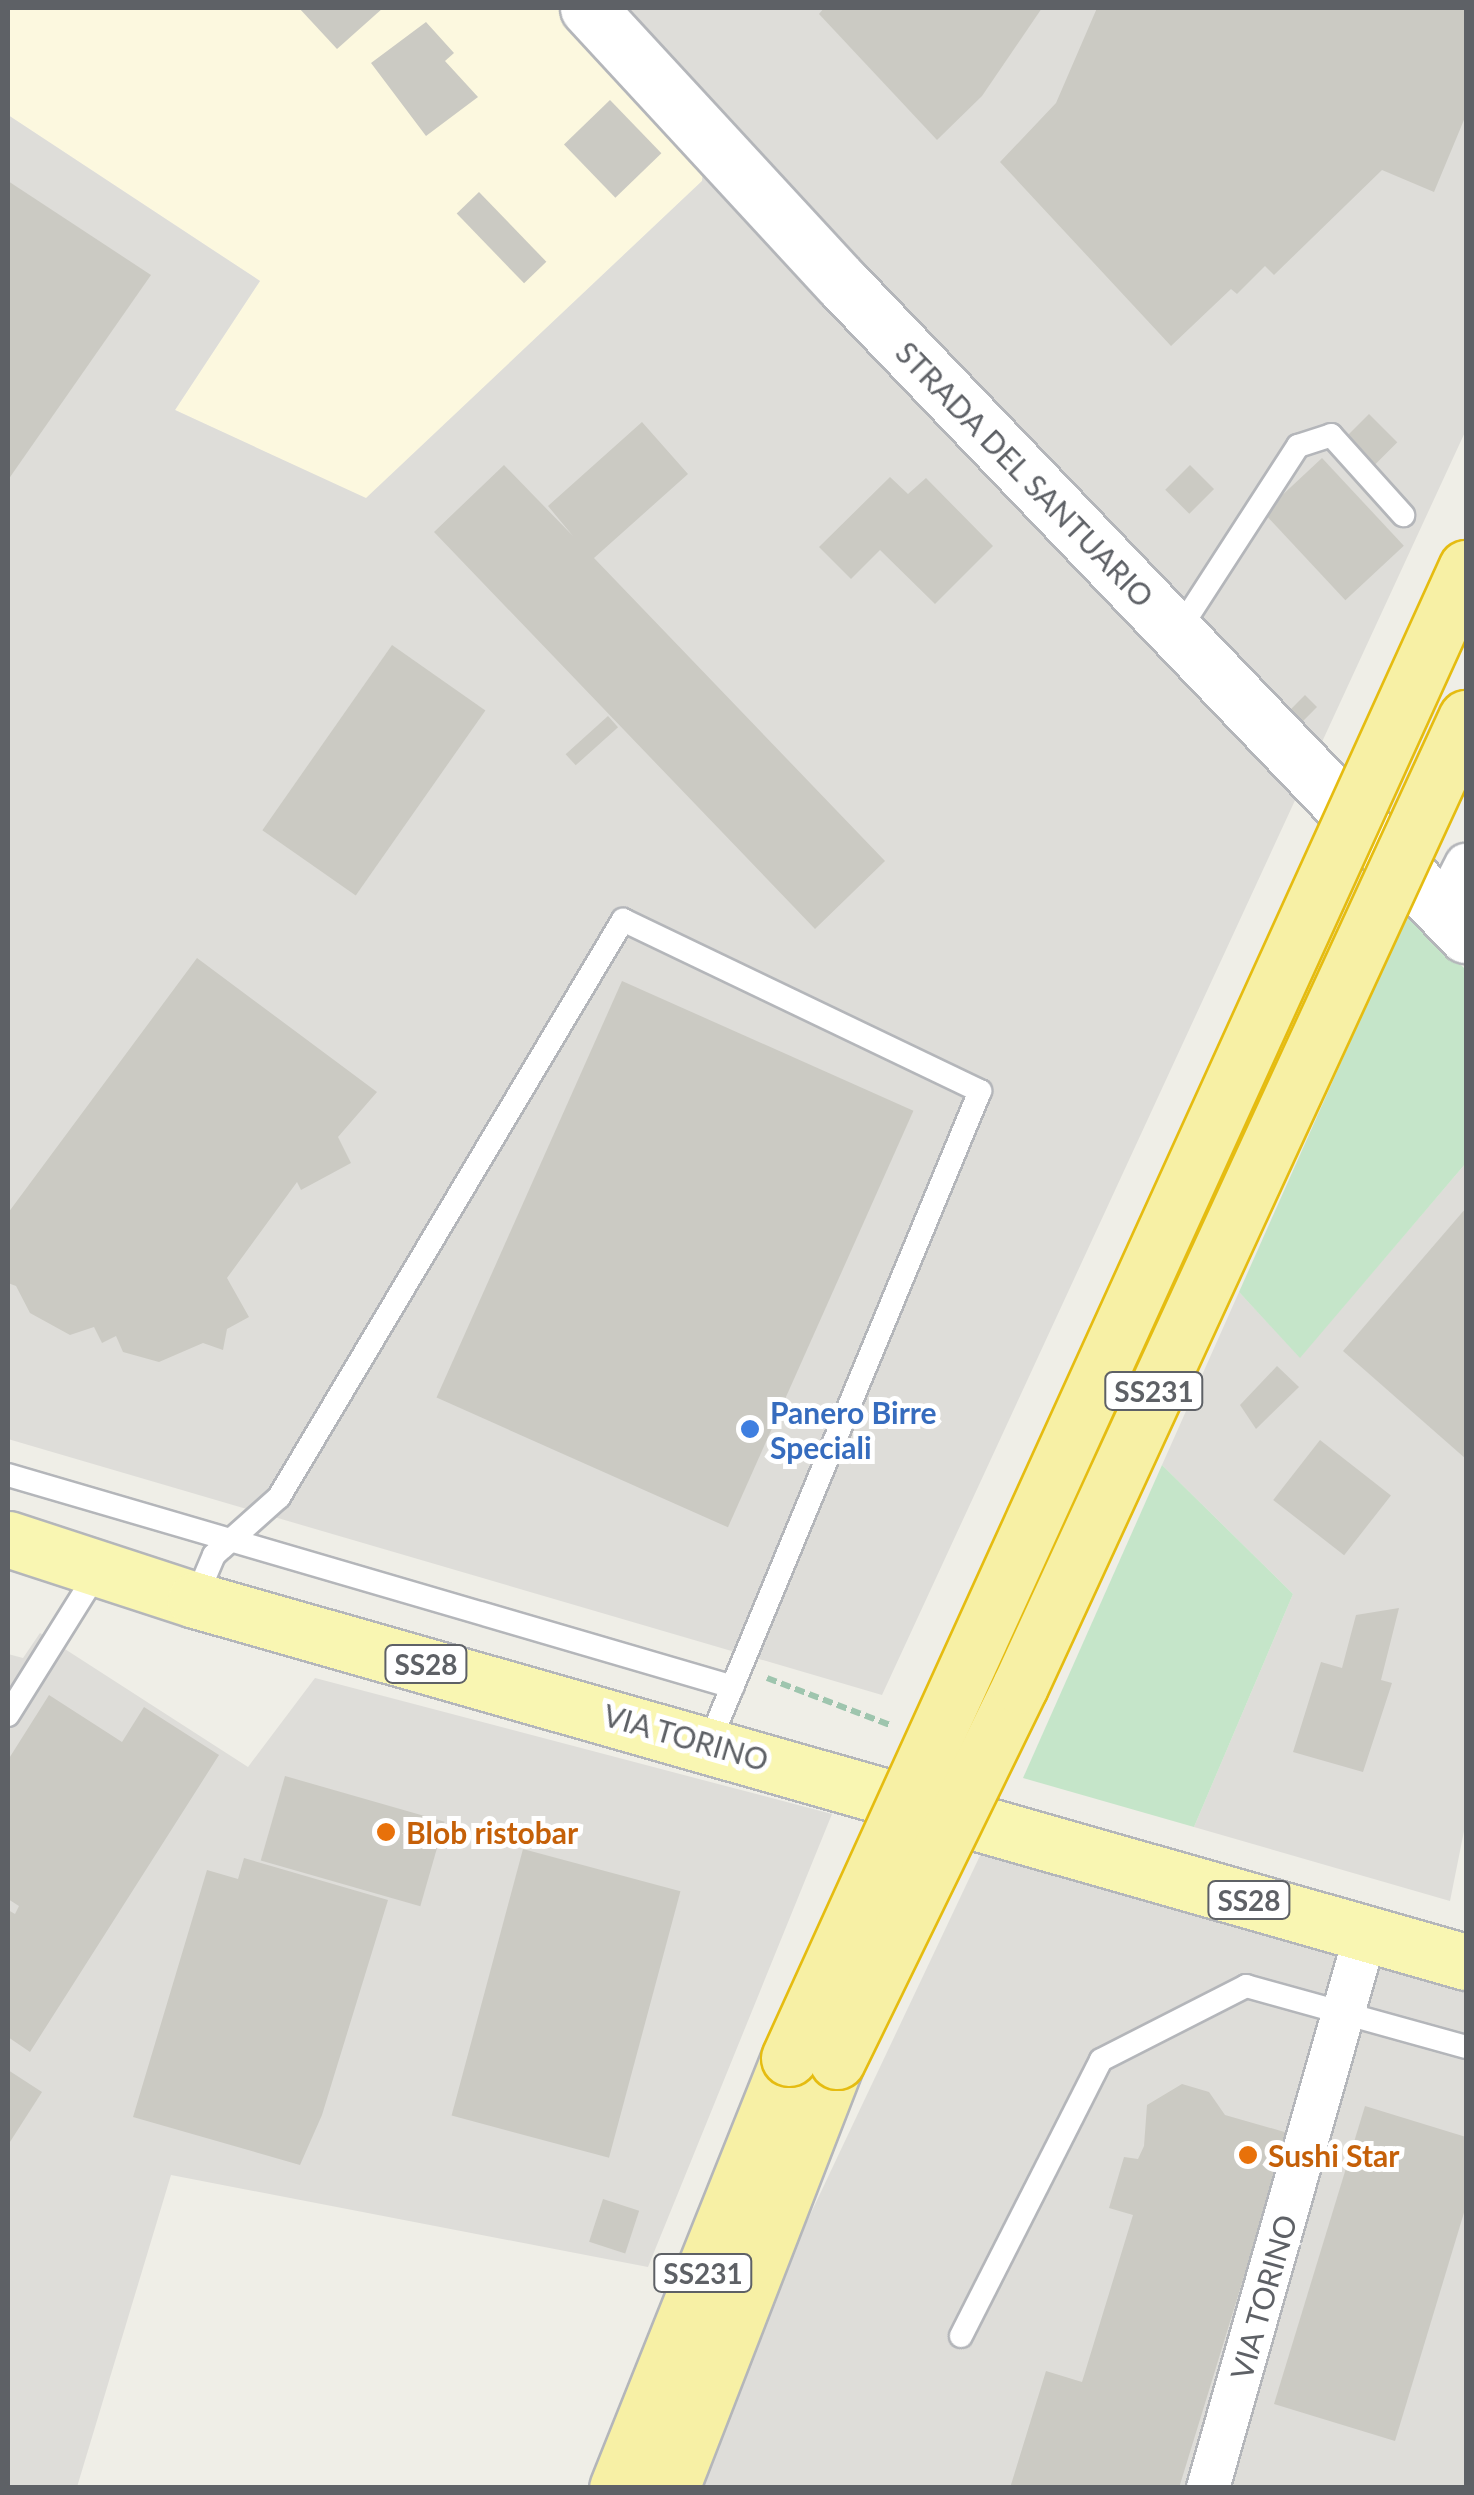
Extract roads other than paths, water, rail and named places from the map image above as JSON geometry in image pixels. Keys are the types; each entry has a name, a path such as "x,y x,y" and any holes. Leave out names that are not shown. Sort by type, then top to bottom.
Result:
{"highway":[{"name":"SS231","path":"617,2488 813,2060 1466,568"},
{"name":"SS231","path":"671,2488 813,2060 1020,1686 1466,718"}],"main road":[{"name":"VIA TORINO","path":"8,1539 102,1566 195,1600 709,1743 1466,1962"}],"street":[{"name":"STRADA DEL SANTUARIO","path":"588,8 1177,633 1458,903"},
{"name":"VIA TORINO","path":"1208,2488 1366,1933"}],"lane":[{"path":"1177,633 1298,446 1331,435 1403,515"},
{"path":"195,1600 214,1555 279,1496 623,920 980,1091 709,1743"},
{"path":"8,1476 733,1687"},
{"path":"8,1715 102,1566"},
{"path":"961,2336 1102,2060 1246,1986 1466,2048"}],"place":[{"name":"Panero Birre Speciali","path":"750,1429"},
{"name":"Blob ristobar","path":"386,1832"},
{"name":"Sushi Star","path":"1248,2155"}]}
